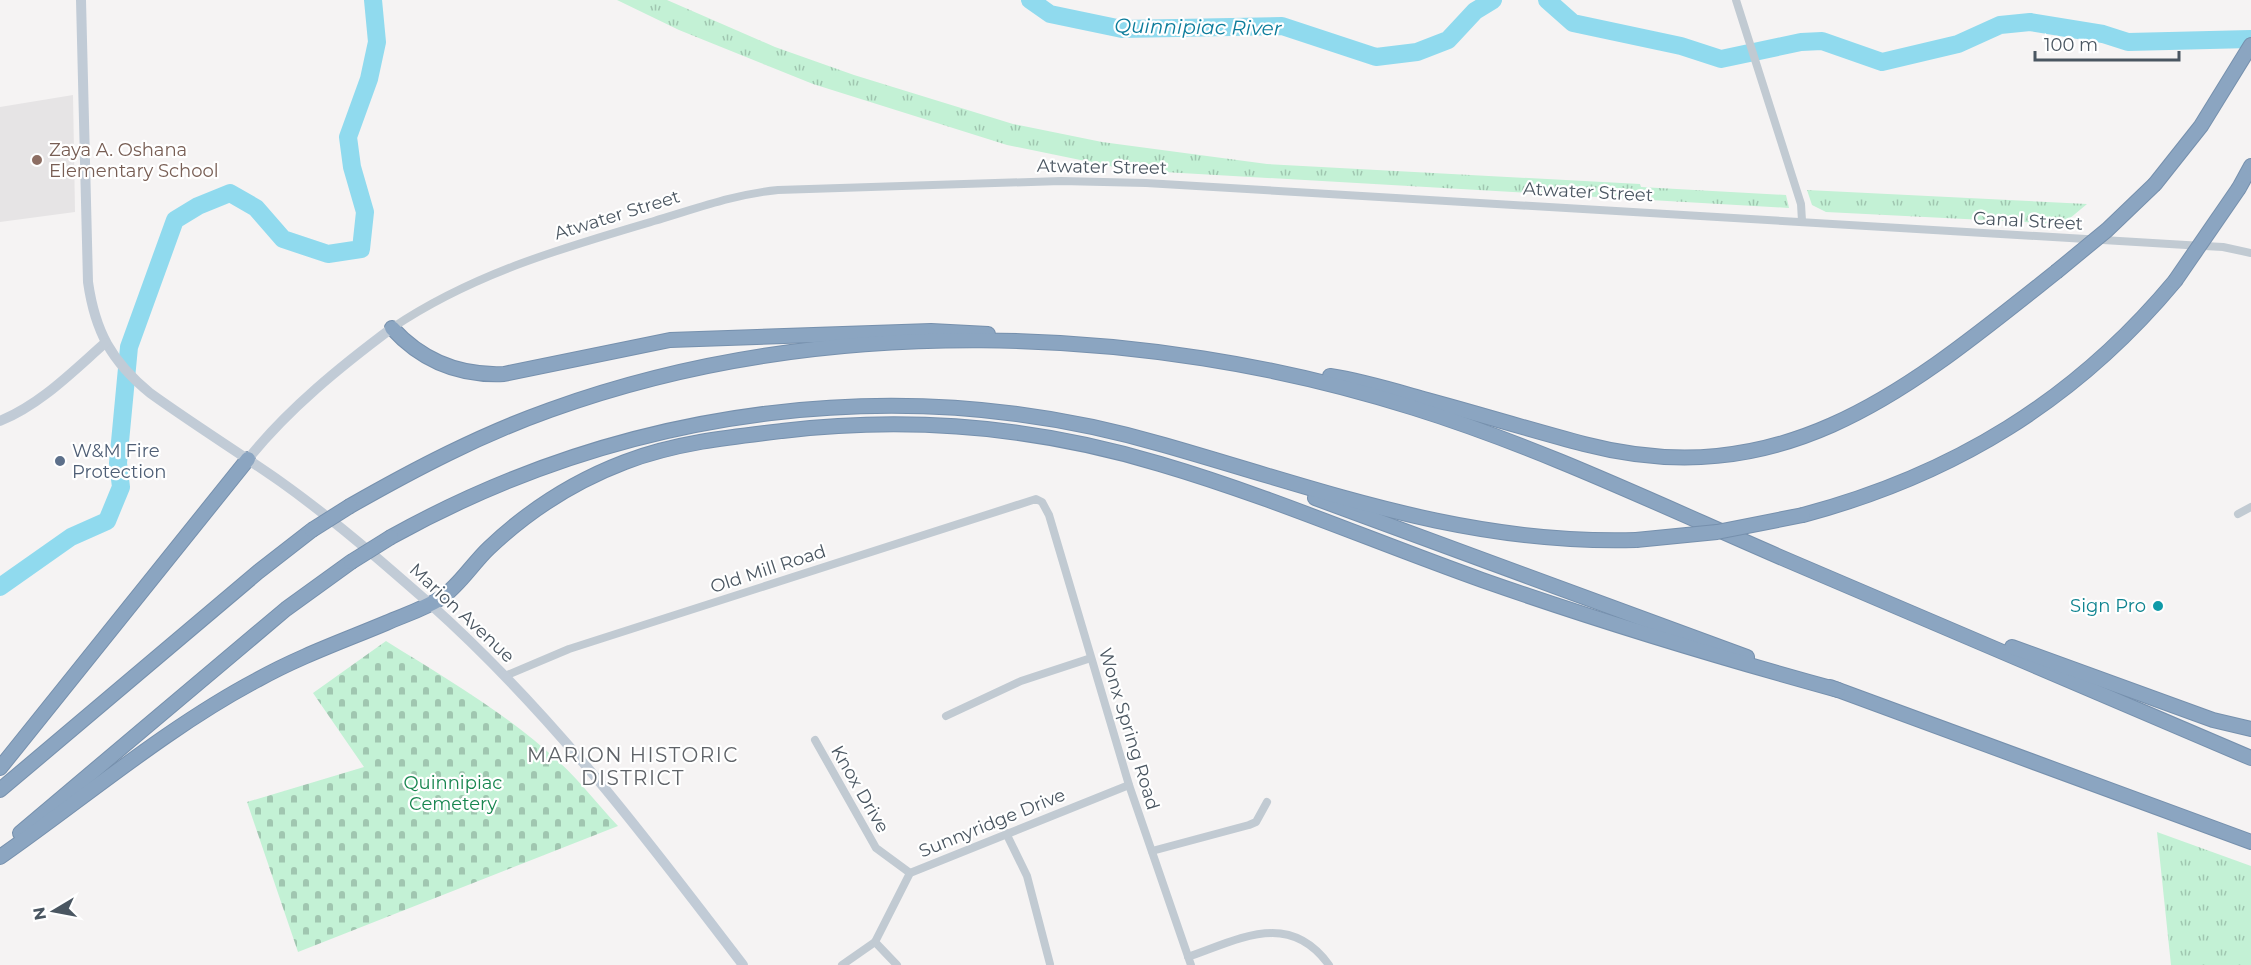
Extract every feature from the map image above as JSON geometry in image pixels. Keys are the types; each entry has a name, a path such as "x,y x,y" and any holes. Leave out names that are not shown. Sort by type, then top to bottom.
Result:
{"highway":[{"path":"392,328 411,346 439,364 486,375 528,369 646,343 681,339 956,331 1156,352 1260,369 1359,381 1610,450 1668,456 1736,453 1815,433 1870,408 1912,381 2056,272 2107,230 2155,184 2201,126 2251,45"},
{"path":"0,850 278,615 351,562 391,537 504,482 603,446 706,421 811,407 916,405 1023,414 1127,435 1375,507 1463,527 1551,539 1636,540 1717,532 1803,515 1882,490 1944,463 2006,431 2092,367 2131,331 2175,281 2239,188 2251,166"},
{"path":"0,790 258,572 312,530 350,506 450,452 519,422 590,396 683,372 787,354 870,345 944,341 1050,342"},
{"path":"1260,369 1414,408 1513,443 2251,758"},
{"path":"0,857 202,713 240,689 285,666 430,604 449,592 508,531 547,502 607,470 639,457 710,440 812,427 879,424 949,426 1053,439 1159,463 1485,581 1706,653 1838,690"},
{"path":"1197,455 2251,842"},
{"path":"0,768 248,459"},
{"path":"1857,590 2213,720 2251,729"}],"main road":[{"name":"Marion Avenue","path":"81,0 88,282 96,323 105,343 132,377 167,405 248,459 324,515 430,604 505,676 598,777 742,965"},
{"name":"Atwater Street","path":"248,459 272,431 349,361 392,328"},
{"path":"0,421 31,407 105,343"}],"street":[{"path":"1736,0 1801,204 1802,221"},
{"name":"Atwater Street","path":"392,328 452,293 521,262 732,198 778,190 1114,182 1802,221"},
{"name":"Canal Street","path":"1802,221 2205,246 2251,253"},
{"name":"Old Mill Road","path":"505,676 569,649 1029,499 1042,502"},
{"name":"Wonx Spring Road","path":"1042,502 1049,515 1129,785 1189,961"},
{"path":"2238,514 2251,507"},
{"path":"946,716 1021,681 1091,658"},
{"name":"Knox Drive","path":"814,740 876,848 910,873"},
{"name":"Sunnyridge Drive","path":"842,965 875,942 910,873 1129,785"},
{"path":"1152,851 1250,825 1256,822 1267,802"},
{"path":"1006,833 1028,876 1050,964"},
{"path":"1189,961 1246,937 1272,931 1294,935 1308,942 1329,965"},
{"path":"875,942 897,965"}],"shaded area":[{"name":"Zaya A. Oshana Elementary School","path":"73,95 75,212 0,222 0,107"}],"green space":[{"path":"617,0 667,0 775,47 854,75 1013,124 1102,142 1267,164 1640,184 1641,187 1786,195 1789,208 1129,170 1007,145 813,84 679,30"},
{"path":"1807,190 2087,204 2063,224 1826,212 1812,205"},
{"name":"Quinnipiac Cemetery","path":"386,641 475,697 519,728 567,769 618,826 298,952 247,802 364,767 313,693"},
{"path":"2157,832 2251,866 2251,965 2171,965"}],"waterway":[{"path":"0,587 71,537 107,521 121,487 118,463 129,347 175,220 198,206 230,193 256,208 283,239 328,254 361,249 365,212 352,167 348,137 369,79 377,42 373,0"},
{"name":"Quinnipiac River","path":"1030,0 1050,14 1122,29 1282,26 1376,57 1417,52 1448,40 1475,11 1493,0"},
{"name":"Quinnipiac River","path":"1547,0 1573,23 1681,46 1721,59 1801,42 1822,41 1882,62 1958,44 2000,25 2030,22 2103,34 2128,42 2251,39"}],"place":[{"name":"Zaya A. Oshana Elementary School","path":"37,160"},
{"name":"W&M Fire Protection","path":"60,461"},
{"name":"Sign Pro","path":"2158,606"}],"district":[{"name":"MARION HISTORIC DISTRICT","path":"633,766"}]}
